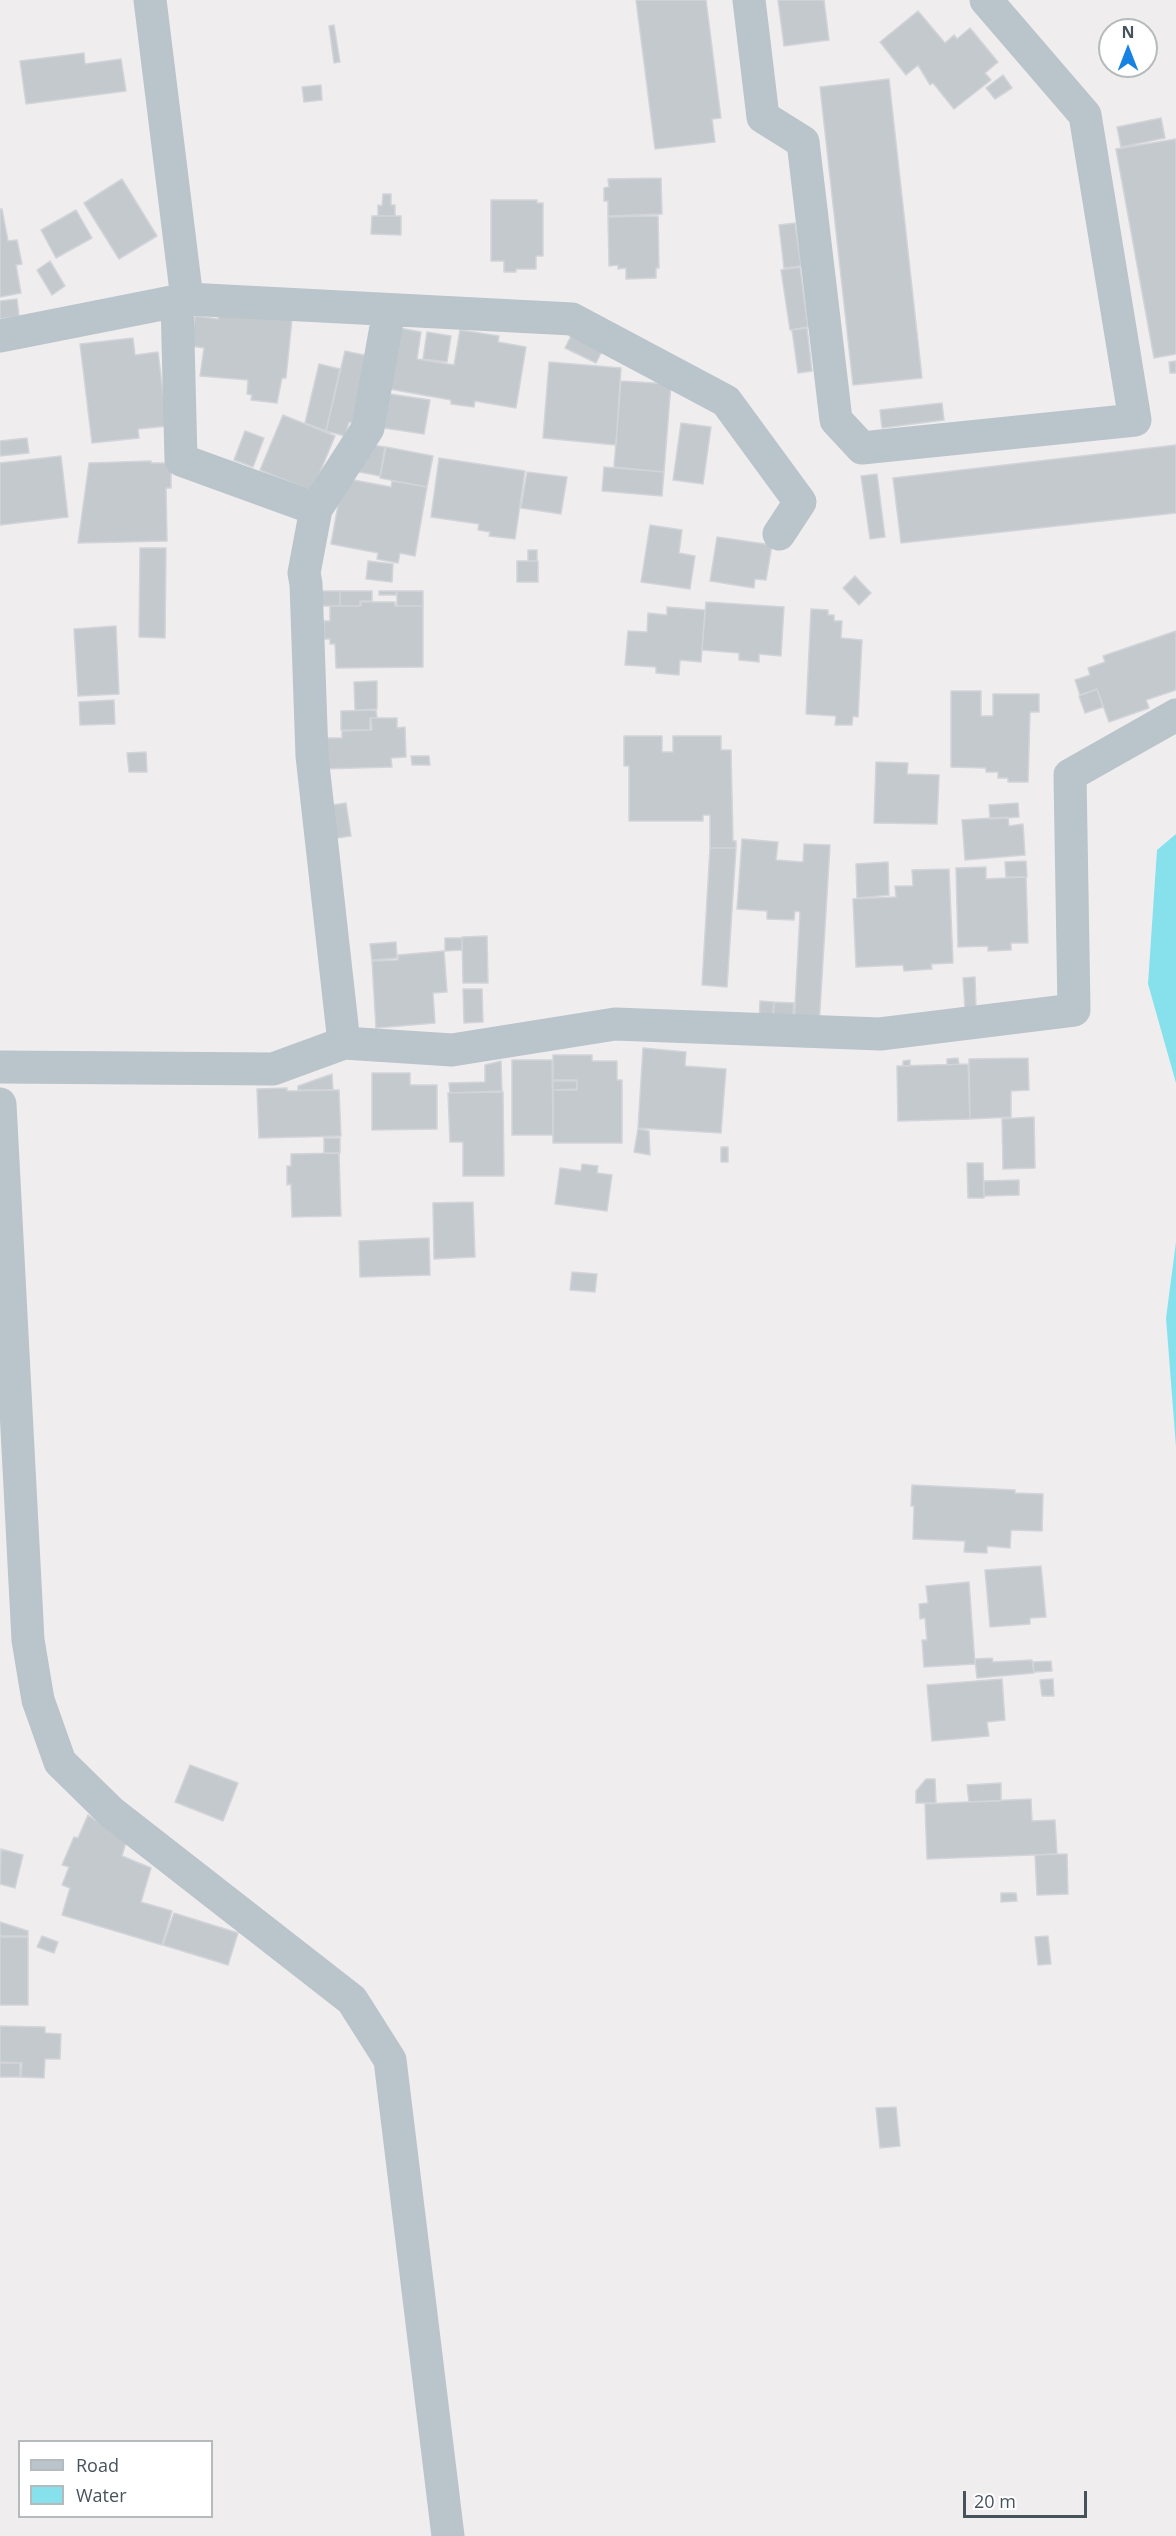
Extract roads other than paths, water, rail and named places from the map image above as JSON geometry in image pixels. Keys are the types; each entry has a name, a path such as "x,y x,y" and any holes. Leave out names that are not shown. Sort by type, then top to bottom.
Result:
{"street":[{"path":"150,0 182,300 181,460 316,509"},
{"path":"749,0 763,117 803,142 836,420 862,448 1134,420 1086,115 986,0"},
{"path":"0,336 182,300 572,319 726,401 800,502 779,534"},
{"path":"344,1043 312,756 304,573 316,509 368,428 389,310"},
{"path":"0,1067 273,1069 344,1043 452,1050 615,1024 880,1034 1074,1010 1070,775 1176,715"},
{"path":"0,1104 28,1640 38,1700 60,1762 111,1812 352,2000 390,2060 448,2536"}],"water":[{"path":"1176,834 1176,1083 1148,984 1157,850"},
{"path":"1176,1242 1176,1447 1166,1318"}]}
